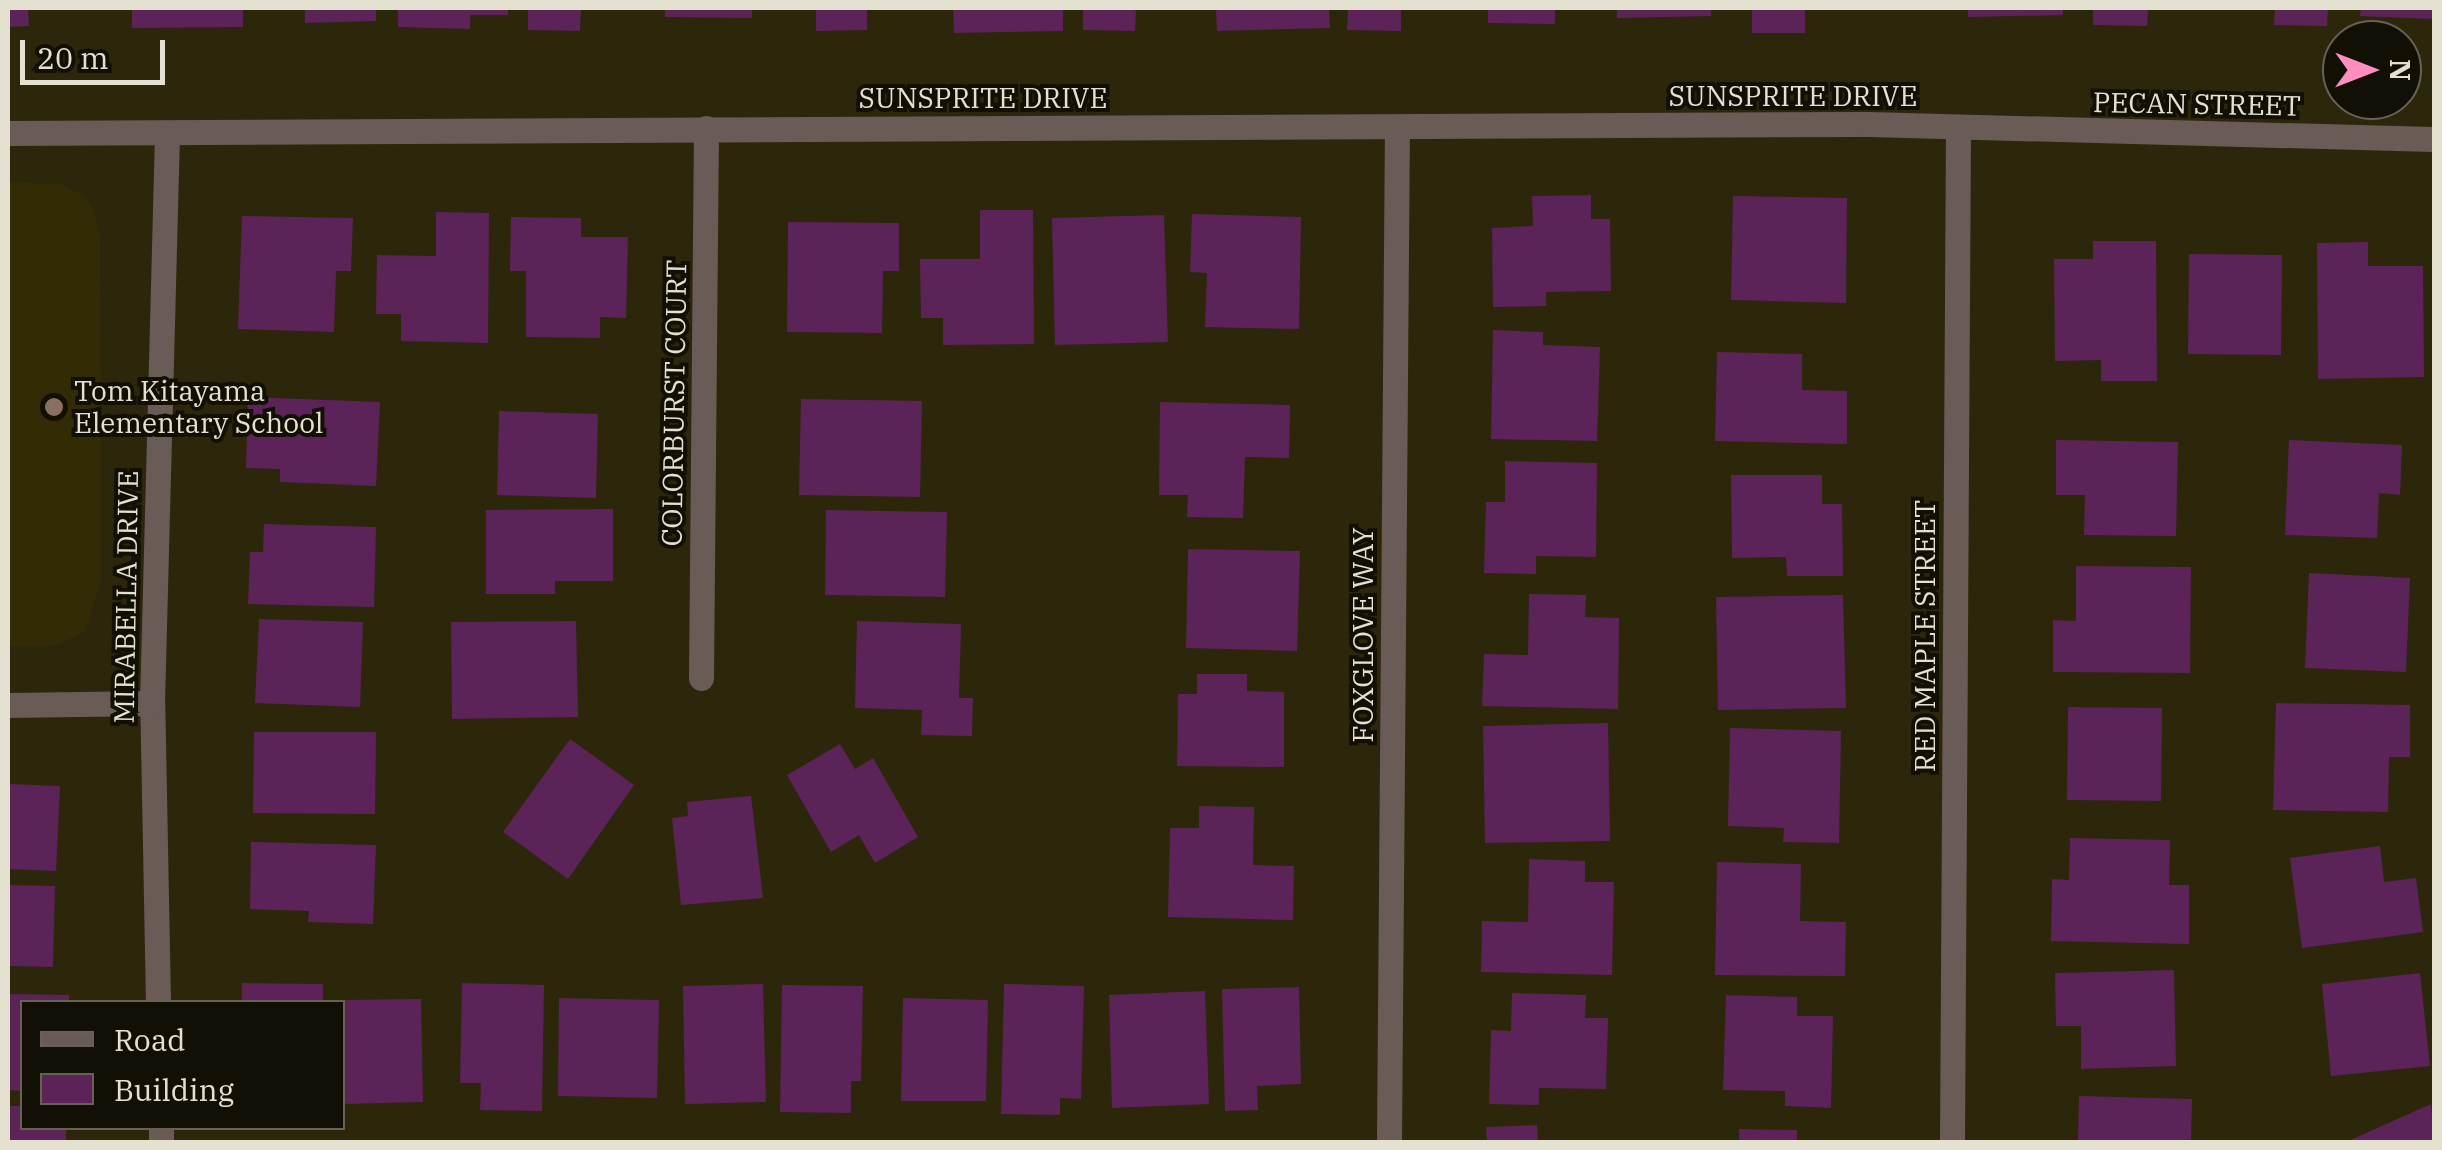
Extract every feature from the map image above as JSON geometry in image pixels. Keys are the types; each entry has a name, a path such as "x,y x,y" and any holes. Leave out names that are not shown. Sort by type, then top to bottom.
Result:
{"street":[{"name":"SUNSPRITE DRIVE","path":"8,133 1868,124 1958,129"},
{"name":"COLORBURST COURT","path":"701,678 706,128"},
{"name":"FOXGLOVE WAY","path":"1389,1142 1396,128"},
{"name":"PECAN STREET","path":"1958,129 2434,139"},
{"name":"RED MAPLE STREET","path":"1952,1142 1958,129"},
{"name":"MIRABELLA DRIVE","path":"158,1000 152,703 168,134"},
{"path":"8,705 152,703"}],"shaded area":[{"name":"Tom Kitayama Elementary School","path":"8,182 60,184 82,194 94,210 100,237 102,577 86,631 54,646 8,646"}],"building":[{"path":"8,8 28,8 29,26 8,27"},
{"path":"132,8 243,8 243,27 132,28"},
{"path":"305,8 376,8 376,21 305,23"},
{"path":"398,8 508,8 508,15 470,15 470,29 398,27"},
{"path":"528,8 581,8 580,31 528,30"},
{"path":"665,8 752,8 752,18 665,17"},
{"path":"816,8 867,8 867,30 816,31"},
{"path":"953,8 1063,8 1063,31 954,33"},
{"path":"1083,8 1136,8 1135,31 1083,30"},
{"path":"1216,8 1329,8 1330,28 1217,31"},
{"path":"1348,8 1401,8 1401,31 1347,30"},
{"path":"1488,8 1555,8 1555,24 1488,23"},
{"path":"1617,8 1711,8 1711,16 1617,18"},
{"path":"1752,8 1805,8 1805,33 1752,33"},
{"path":"1968,8 2063,8 2063,15 1968,17"},
{"path":"2093,8 2148,8 2147,26 2093,25"},
{"path":"2275,8 2328,8 2327,20 2322,20 2322,26 2274,25"},
{"path":"2361,8 2434,8 2434,19 2360,16"},
{"path":"1591,195 1591,219 1610,219 1611,291 1546,292 1546,306 1493,307 1492,228 1533,226 1532,196"},
{"path":"1733,196 1847,198 1846,303 1731,300"},
{"path":"980,210 1033,210 1034,344 943,345 943,318 921,318 920,259 980,259"},
{"path":"436,212 489,213 488,343 401,341 401,314 376,314 377,255 436,256"},
{"path":"1192,214 1301,217 1299,329 1205,327 1207,273 1190,272"},
{"path":"1164,215 1168,342 1055,345 1052,218"},
{"path":"242,216 353,218 351,271 336,271 334,332 238,329"},
{"path":"511,217 581,218 581,237 628,237 626,318 600,317 600,338 526,337 526,271 510,271"},
{"path":"788,222 899,223 899,271 883,271 882,333 787,332"},
{"path":"2093,241 2156,241 2157,381 2101,381 2101,360 2055,361 2054,259 2093,259"},
{"path":"2368,242 2368,266 2423,266 2424,377 2318,379 2317,243"},
{"path":"2189,254 2282,255 2281,355 2188,354"},
{"path":"1493,330 1543,332 1543,345 1600,347 1597,441 1491,439"},
{"path":"1717,352 1802,354 1802,390 1847,391 1847,444 1715,441"},
{"path":"248,397 380,402 376,486 280,482 280,469 246,468"},
{"path":"801,399 922,401 920,497 799,495"},
{"path":"1160,402 1290,405 1289,458 1245,457 1243,518 1187,517 1188,495 1159,495"},
{"path":"499,411 598,414 596,498 497,495"},
{"path":"2056,440 2178,442 2176,536 2084,535 2085,495 2056,495"},
{"path":"2289,440 2402,445 2400,495 2379,493 2377,538 2285,535"},
{"path":"1505,461 1597,463 1596,557 1536,556 1536,574 1484,573 1486,502 1505,502"},
{"path":"1731,475 1822,475 1822,504 1842,504 1843,576 1787,576 1786,557 1732,558"},
{"path":"613,509 613,581 555,581 555,594 486,594 486,510"},
{"path":"826,510 947,512 945,597 825,595"},
{"path":"264,524 376,527 374,607 248,604 250,552 263,552"},
{"path":"1188,549 1300,551 1297,651 1186,648"},
{"path":"2076,566 2191,567 2190,673 2053,672 2053,620 2076,621"},
{"path":"2309,573 2410,578 2406,672 2305,668"},
{"path":"1529,594 1586,595 1585,617 1619,618 1618,709 1482,706 1484,654 1528,655"},
{"path":"1843,595 1846,708 1718,710 1716,597"},
{"path":"259,619 363,622 360,707 255,703"},
{"path":"576,621 578,717 452,719 451,622"},
{"path":"857,621 961,624 959,698 973,698 972,736 921,735 922,710 855,708"},
{"path":"1197,674 1247,674 1247,691 1284,692 1284,767 1177,766 1178,694 1197,694"},
{"path":"2276,703 2410,705 2410,757 2389,757 2388,812 2273,810"},
{"path":"2068,707 2162,708 2161,801 2067,800"},
{"path":"1608,723 1610,841 1485,843 1483,726"},
{"path":"1730,728 1841,731 1839,843 1783,842 1784,828 1728,826"},
{"path":"254,732 376,732 375,814 253,813"},
{"path":"570,739 634,785 568,879 503,832"},
{"path":"840,744 855,769 873,758 918,837 875,863 859,835 831,852 787,775"},
{"path":"8,784 60,786 56,871 8,869"},
{"path":"751,796 763,898 681,905 672,818 688,816 687,802"},
{"path":"1199,806 1254,807 1253,865 1294,866 1293,920 1168,917 1170,828 1199,828"},
{"path":"2070,838 2170,840 2169,885 2189,885 2189,944 2051,941 2052,879 2069,880"},
{"path":"251,842 376,845 373,924 308,922 309,911 250,909"},
{"path":"2380,846 2384,882 2416,878 2423,932 2302,948 2290,858"},
{"path":"1529,859 1585,861 1585,882 1614,882 1612,975 1481,972 1482,921 1528,922"},
{"path":"1717,862 1801,864 1800,921 1846,922 1845,976 1715,975"},
{"path":"8,885 55,886 53,967 8,966"},
{"path":"2174,970 2176,1066 2081,1069 2081,1026 2056,1026 2055,973"},
{"path":"2420,973 2430,1066 2331,1076 2322,984"},
{"path":"242,983 323,984 323,1000 242,1000"},
{"path":"462,983 544,985 542,1111 480,1110 481,1083 460,1083"},
{"path":"763,984 766,1102 685,1104 683,986"},
{"path":"1004,984 1084,986 1081,1099 1060,1098 1060,1115 1001,1114"},
{"path":"782,985 863,986 861,1081 851,1081 851,1113 780,1112"},
{"path":"1299,987 1301,1084 1257,1086 1258,1110 1225,1111 1222,989"},
{"path":"1205,991 1209,1104 1112,1108 1109,995"},
{"path":"1512,993 1586,995 1585,1018 1608,1018 1606,1089 1539,1088 1539,1105 1489,1104 1491,1030 1511,1031"},
{"path":"8,994 69,995 69,1000 20,1000 20,1091 8,1090"},
{"path":"1726,995 1797,997 1797,1016 1833,1016 1831,1108 1785,1106 1785,1091 1723,1090"},
{"path":"559,998 659,1000 657,1098 558,1096"},
{"path":"903,998 988,1000 986,1101 901,1101"},
{"path":"421,999 423,1102 345,1104 342,1000"},
{"path":"2079,1096 2192,1099 2191,1142 2078,1142"},
{"path":"2431,1104 2434,1142 2346,1142"},
{"path":"8,1106 20,1106 20,1130 66,1130 66,1142 8,1142"},
{"path":"1537,1125 1538,1142 1487,1142 1486,1127"},
{"path":"1739,1129 1797,1130 1797,1142 1739,1142"}],"place":[{"name":"Tom Kitayama Elementary School","path":"54,407"}]}
